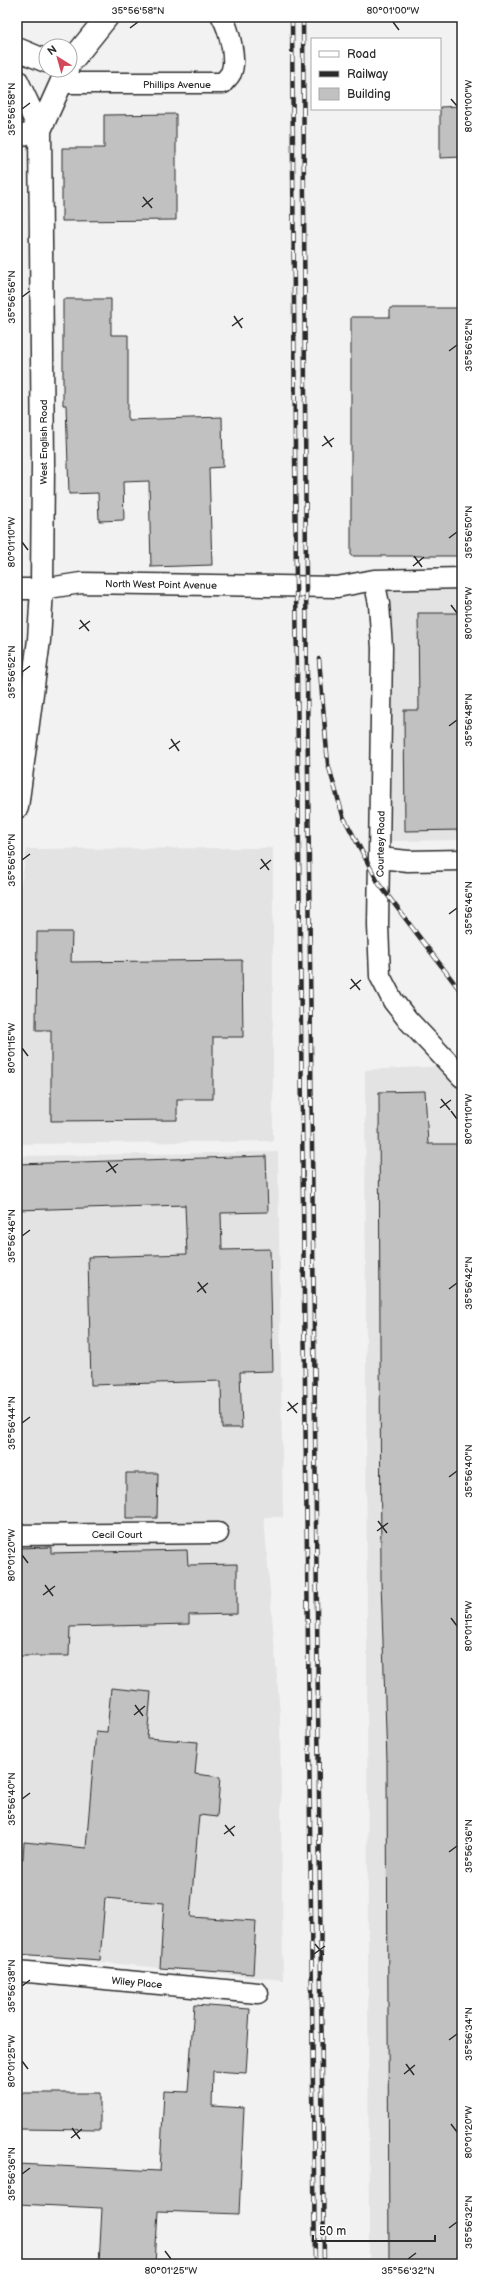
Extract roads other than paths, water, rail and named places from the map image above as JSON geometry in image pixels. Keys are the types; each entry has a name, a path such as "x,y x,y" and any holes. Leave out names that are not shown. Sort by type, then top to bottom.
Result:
{"main road":[{"path":"78,54 107,17"},
{"path":"17,49 38,58"},
{"path":"40,130 63,78"},
{"name":"West English Road","path":"17,81 40,130 43,465 42,589 39,640 17,807"}],"street":[{"name":"Phillips Avenue","path":"78,68 223,84 231,73 232,61 231,41 222,17"},
{"path":"17,137 40,130"},
{"name":"North West Point Avenue","path":"17,589 42,589 81,583 337,586 374,580 462,578"},
{"name":"Courtesy Road","path":"374,580 379,604 382,648 378,925 380,976 393,1001 408,1020 462,1078"},
{"path":"380,858 408,860 462,860"},
{"name":"Cecil Court","path":"17,1535 218,1533"},
{"name":"Wiley Place","path":"17,1970 258,1993"}],"railway":[{"path":"292,17 296,586 315,2264"},
{"path":"303,17 306,586 324,2264"},
{"path":"319,659 328,764 343,816 379,884 462,993"}]}
